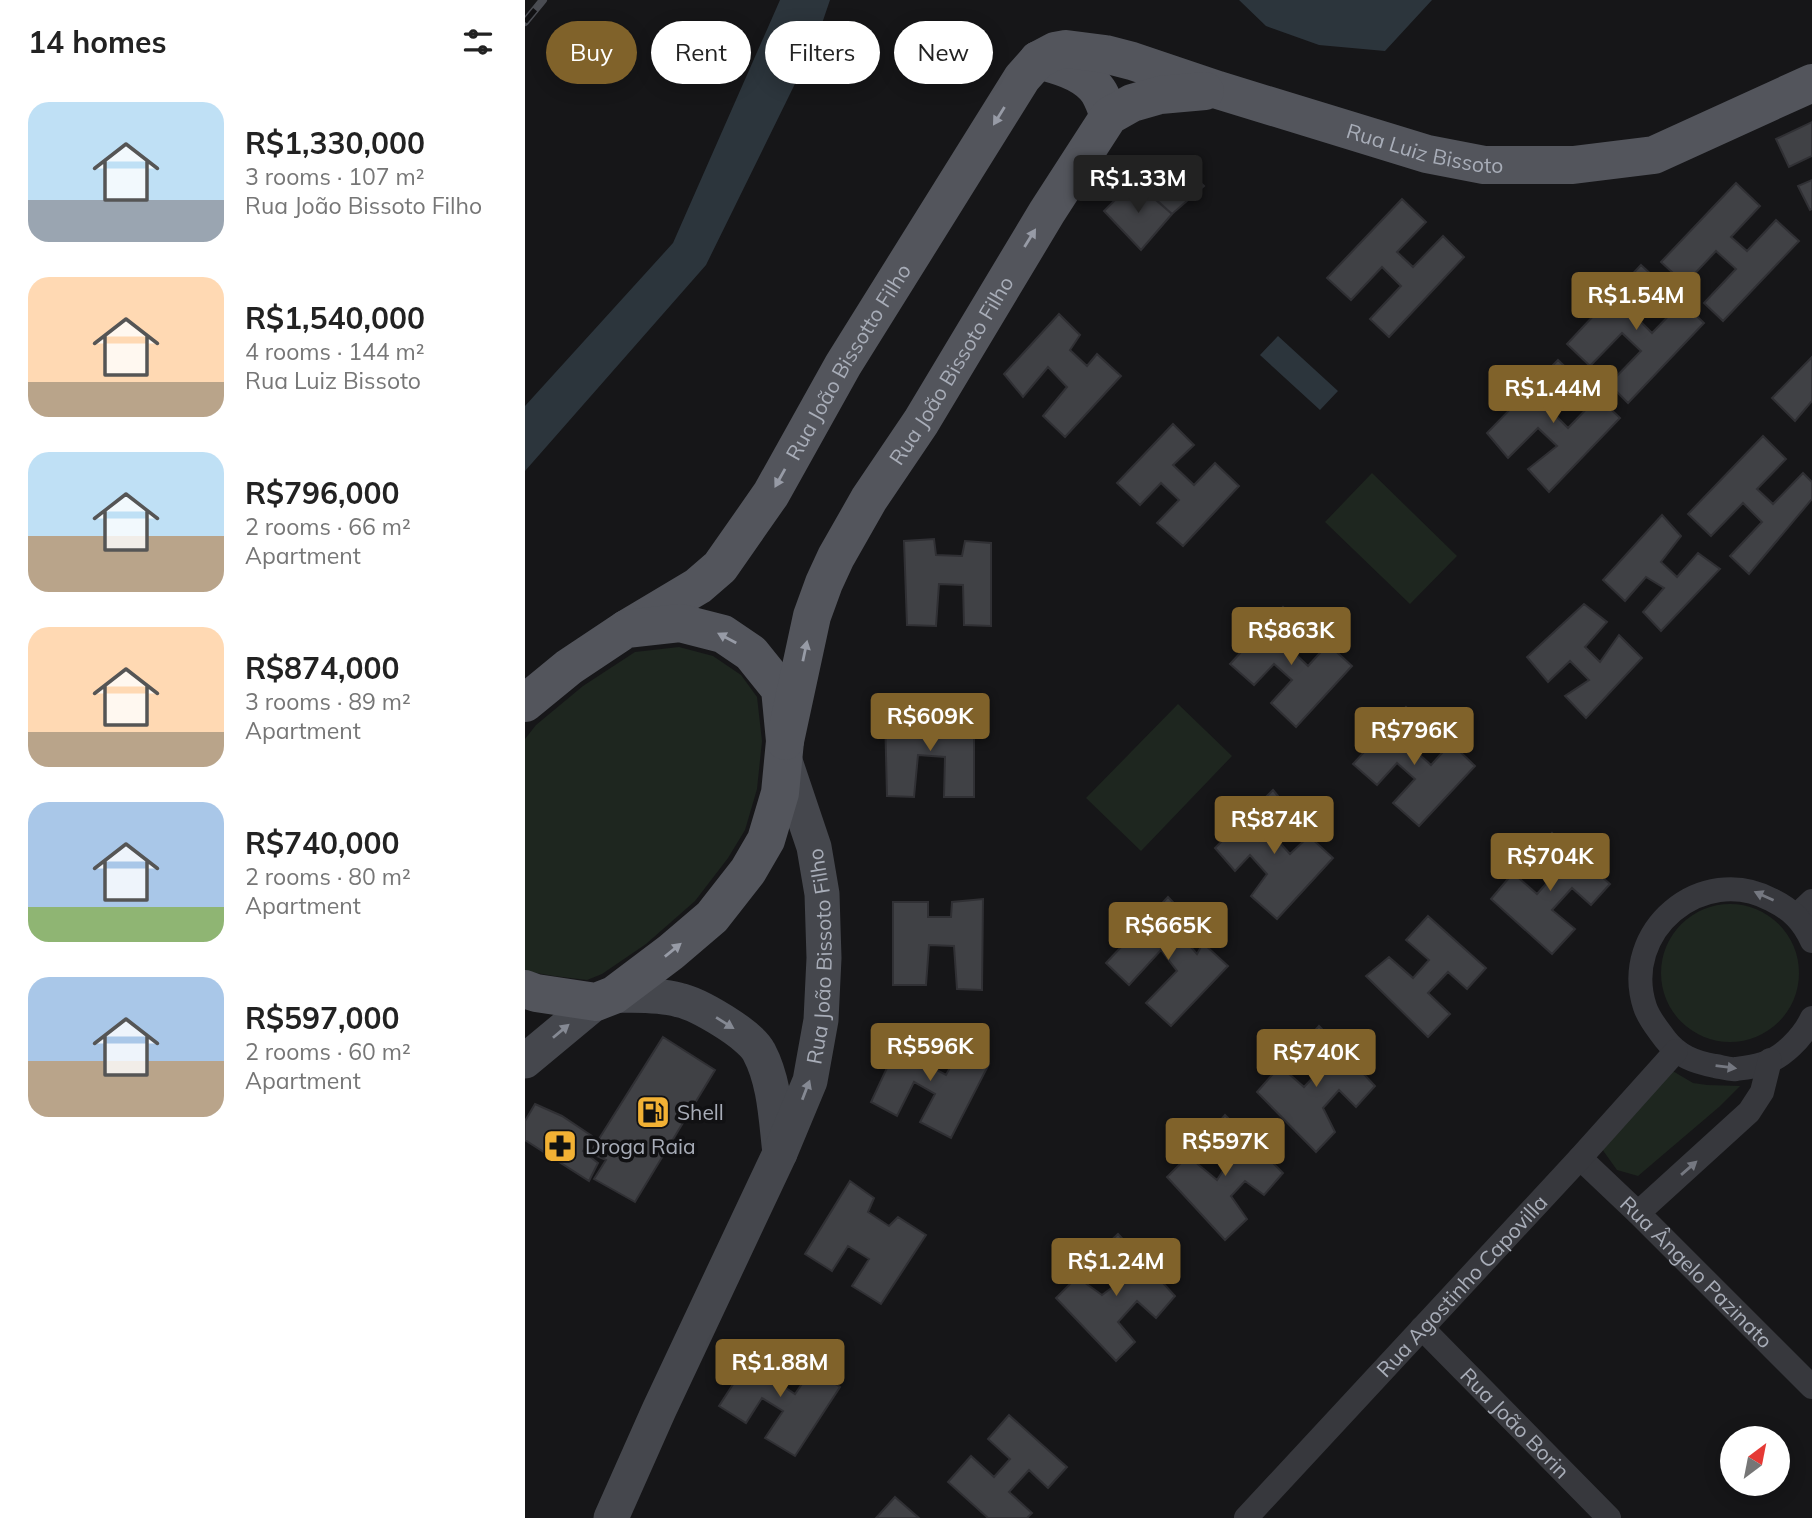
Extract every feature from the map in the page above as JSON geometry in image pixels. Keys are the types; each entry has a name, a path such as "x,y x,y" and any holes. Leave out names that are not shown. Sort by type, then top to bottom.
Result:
{"main road":[{"name":"Rua Luiz Bissoto","path":"1038,60 1055,51 1066,49 1105,54 1427,154 1484,165 1560,165 1654,155 1812,83"},
{"path":"1038,60 1079,75 1095,86 1109,116 1132,103 1160,95 1218,90"},
{"name":"Rua João Bissotto Filho","path":"626,629 698,586 720,567 771,495 843,365 1016,88 1038,60"},
{"name":"Rua João Bissoto Filho","path":"605,998 671,952 712,917 748,871 766,840 780,793 785,750 812,616 836,557 869,499 921,422 1029,240 1109,116"},
{"name":"Rua João Bissoto Filho","path":"525,703 569,667 626,629 680,624 723,634 751,653 780,688 785,750 814,847 822,894 824,958 821,1020 810,1081 780,1153 611,1518"},
{"path":"525,668 569,667"},
{"path":"525,989 536,993 605,998 680,1000 702,1009 737,1030 758,1049 769,1076 780,1153"},
{"path":"525,1061 605,998"}],"street":[{"path":"1812,941 1805,927 1804,908 1787,908 1760,893 1741,889 1710,890 1692,897 1659,923 1644,950 1640,973 1644,1004 1650,1020 1676,1051 1694,1062 1732,1070 1763,1064 1780,1054 1805,1046 1806,1031 1812,1018"},
{"name":"Rua Agostinho Capovilla","path":"1262,1513 1422,1328 1676,1051"},
{"path":"1638,1213 1749,1112 1762,1092 1770,1060"},
{"name":"Rua Ângelo Pazinato","path":"1580,1158 1812,1387"},
{"name":"Rua João Borin","path":"1422,1328 1609,1518"}],"shaded area":[{"path":"780,0 830,0 823,21 771,21"},
{"path":"1239,0 1432,0 1385,51 1319,45 1266,26"},
{"path":"765,34 765,84 795,84 706,265 525,471 525,406 673,243 743,84 751,84 751,66"},
{"path":"1278,336 1338,391 1320,410 1260,355"},
{"path":"1372,473 1457,556 1410,604 1325,522"},
{"path":"679,647 713,656 741,675 757,697 762,741 757,789 745,830 728,858 695,901 646,944 602,974 587,980 525,971 525,739 536,725 583,686 635,652"},
{"path":"1178,704 1232,756 1141,851 1086,798"},
{"path":"1730,904 1757,909 1779,924 1794,946 1799,973 1794,1000 1779,1022 1757,1037 1730,1042 1703,1037 1681,1022 1666,1000 1661,973 1666,946 1681,924 1703,909"},
{"path":"1671,1070 1693,1083 1740,1086 1638,1176 1617,1170 1602,1149"}],"building":[{"path":"1812,122 1812,156 1789,167 1776,139"},
{"path":"1183,166 1204,186 1172,214 1152,196"},
{"path":"1812,180 1812,209 1810,210 1798,186"},
{"path":"1134,181 1172,214 1141,250 1104,211"},
{"path":"1736,183 1760,206 1731,237 1747,251 1776,220 1799,241 1723,321 1704,303 1736,269 1716,251 1685,284 1661,262"},
{"path":"1402,199 1426,222 1397,252 1413,267 1443,236 1464,257 1389,337 1370,319 1401,286 1382,267 1351,300 1327,278"},
{"path":"1641,265 1666,288 1637,318 1652,333 1682,302 1704,323 1628,403 1609,384 1641,351 1622,333 1590,366 1567,344"},
{"path":"1059,314 1080,335 1070,350 1087,366 1097,354 1121,376 1065,437 1043,416 1067,387 1048,367 1023,397 1004,374"},
{"path":"1812,357 1812,401 1795,421 1772,398"},
{"path":"1558,360 1582,383 1553,413 1568,428 1598,397 1620,418 1549,492 1528,469 1557,446 1538,428 1508,458 1487,433"},
{"path":"1173,424 1194,445 1173,465 1194,485 1215,463 1239,486 1183,546 1157,523 1179,500 1161,483 1140,505 1117,483"},
{"path":"1763,436 1786,459 1757,489 1773,504 1803,473 1812,482 1812,499 1749,574 1730,556 1762,522 1743,503 1711,536 1688,514"},
{"path":"1662,515 1681,536 1661,562 1677,577 1698,553 1720,569 1661,631 1643,612 1664,588 1646,577 1625,601 1603,580"},
{"path":"934,539 936,555 962,556 965,541 991,543 991,626 964,625 963,585 939,584 936,626 907,625 904,541"},
{"path":"1584,604 1607,622 1585,647 1600,662 1619,635 1642,658 1586,718 1565,696 1589,680 1570,661 1548,682 1527,657"},
{"path":"1283,607 1304,627 1286,645 1308,666 1328,644 1352,666 1296,727 1271,703 1292,680 1274,664 1254,685 1230,664"},
{"path":"1406,707 1426,726 1409,745 1431,765 1451,743 1475,766 1419,826 1393,803 1415,779 1397,763 1377,785 1353,764"},
{"path":"974,713 974,797 944,797 945,757 918,755 914,797 887,796 885,714 915,715 919,727 940,729 941,714"},
{"path":"1273,790 1292,813 1271,833 1290,854 1309,836 1333,858 1277,919 1251,896 1267,874 1250,855 1235,871 1215,848"},
{"path":"1552,833 1610,884 1591,905 1572,888 1552,910 1575,929 1552,954 1491,899 1513,873 1537,894 1553,876 1531,856"},
{"path":"1168,897 1187,917 1176,930 1197,954 1203,943 1228,966 1171,1026 1146,1003 1177,971 1161,950 1129,985 1106,963"},
{"path":"983,899 982,990 957,989 954,946 929,945 926,985 893,985 893,902 928,902 928,917 951,917 952,902"},
{"path":"1428,916 1486,968 1467,989 1448,972 1428,993 1450,1014 1428,1037 1366,976 1389,957 1413,978 1429,960 1406,940"},
{"path":"907,1025 932,1038 920,1061 946,1075 960,1049 989,1064 951,1138 920,1122 935,1094 914,1082 897,1116 871,1102"},
{"path":"1319,1026 1375,1086 1356,1107 1339,1090 1323,1108 1335,1132 1316,1152 1257,1092 1280,1066 1304,1087 1320,1070 1297,1050"},
{"name":"Shell","path":"663,1037 715,1070 635,1202 594,1179 606,1160 590,1153"},
{"name":"Droga Raia","path":"535,1104 562,1116 592,1136 583,1151 598,1163 589,1181 525,1140 525,1121"},
{"path":"1225,1115 1283,1173 1264,1195 1245,1181 1231,1196 1247,1219 1225,1240 1167,1177 1188,1156 1217,1180 1226,1166 1207,1136"},
{"path":"850,1181 874,1198 868,1212 889,1226 898,1217 926,1235 881,1304 852,1286 869,1259 848,1246 832,1271 805,1254"},
{"path":"1118,1234 1175,1296 1156,1318 1137,1301 1118,1322 1135,1342 1116,1361 1056,1298 1077,1277 1102,1295 1118,1283 1099,1252"},
{"path":"761,1341 785,1356 771,1378 795,1394 812,1369 840,1387 795,1456 765,1438 783,1411 762,1398 746,1423 719,1406"},
{"path":"1009,1415 1067,1467 1048,1488 1029,1470 1009,1492 1032,1513 1027,1518 988,1518 948,1482 971,1456 994,1477 1010,1459 988,1439"},
{"path":"895,1497 919,1518 876,1518"}],"railway":[{"path":"525,22 543,0"}],"place":[{"name":"Shell","path":"653,1112"},
{"name":"Droga Raia","path":"560,1146"}]}
